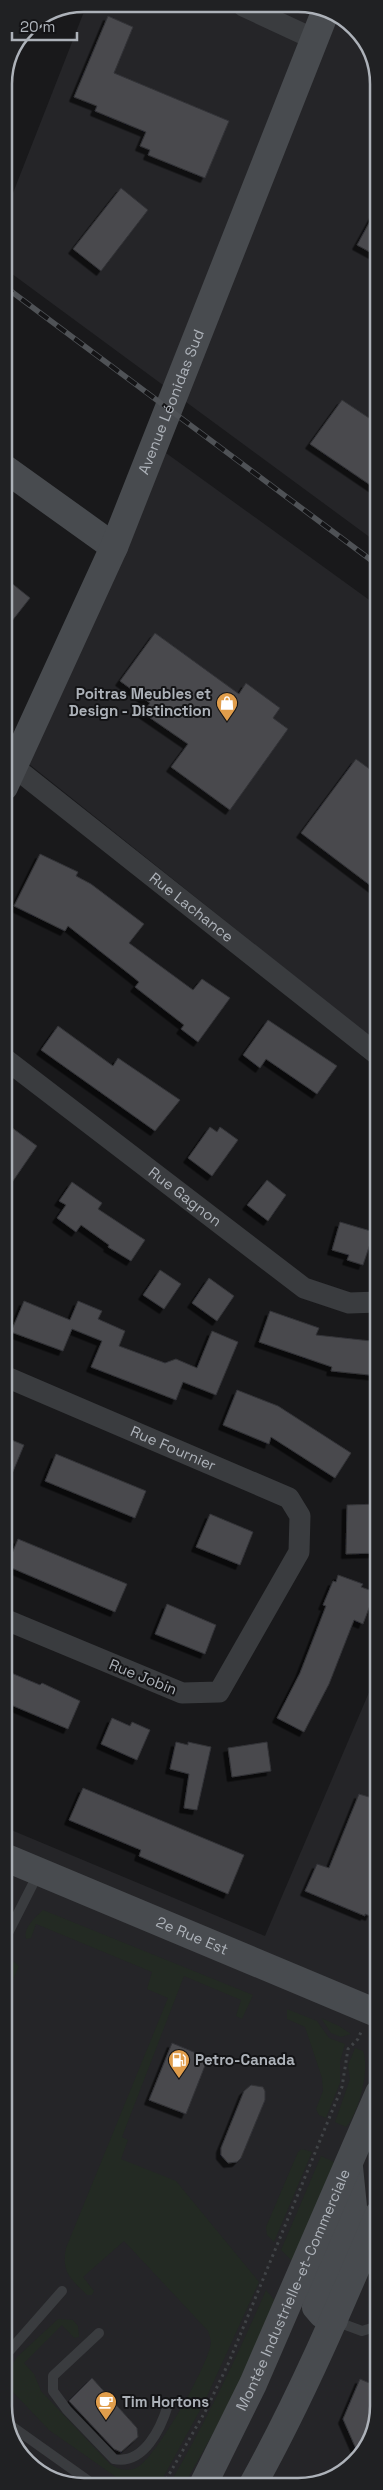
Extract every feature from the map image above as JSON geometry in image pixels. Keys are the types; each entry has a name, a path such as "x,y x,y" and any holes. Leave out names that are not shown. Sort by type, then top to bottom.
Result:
{"street":[{"path":"257,12 314,39"},
{"name":"Avenue Léonidas Sud","path":"12,759 114,547 323,17"},
{"path":"12,474 114,547"},
{"name":"Rue Lachance","path":"12,774 370,1049"},
{"name":"Rue Gagnon","path":"12,1064 304,1288 349,1303 370,1302"},
{"name":"Rue Fournier","path":"13,1380 289,1498 300,1516 299,1552"},
{"name":"Rue Jobin","path":"13,1623 182,1693 219,1692 299,1552"},
{"name":"2e Rue Est","path":"13,1861 370,2010"},
{"name":"Montée Industrielle-et-Commerciale","path":"207,2477 254,2384 370,2114"},
{"path":"334,2320 322,2314 316,2307 318,2293 353,2207 348,2164"},
{"path":"257,2477 284,2428 367,2254 370,2244"}],"lane":[{"path":"13,1924 39,1872"},
{"path":"13,2347 62,2291"},
{"path":"334,2320 362,2331 370,2328"},
{"path":"99,2333 53,2376 53,2391 67,2410 114,2459 123,2461 138,2455 151,2442 163,2423 168,2405"},
{"path":"17,2430 85,2478"}],"path":[{"path":"167,2478 206,2410 229,2362 342,2087 348,2049 358,2039 370,2020"}],"shaded area":[{"path":"84,12 299,12 331,20 346,30 358,44 365,57 370,79 370,537 12,274 12,195"},
{"path":"166,453 370,600 370,1037 29,764"},
{"path":"370,1690 370,2406 369,2420 365,2433 353,2453 342,2463 331,2470 304,2477 84,2478 61,2474 48,2468 30,2453 18,2433 13,2411 13,1831 265,1936"},
{"path":"43,1910 253,1995 242,2019 236,2016 241,2000 184,1976 122,2137 128,2140 121,2159 176,2181 259,2282 204,2403 163,2478 117,2478 49,2430 13,2392 13,2364 17,2357 58,2319 73,2320 78,2326 79,2337 74,2338 62,2325 24,2363 34,2374 41,2391 110,2464 129,2470 136,2468 144,2461 167,2432 199,2374 211,2343 208,2331 124,2241 83,2277 94,2291 92,2295 87,2295 72,2280 66,2270 66,2248 168,1998 147,1989 152,1972 36,1924 31,1938 26,1939 26,1931"},
{"path":"13,1961 19,1966 13,1980"},
{"path":"287,2009 317,2021 329,2038 345,2044 340,2062 340,2083 326,2118 319,2115 316,2109 323,2091 322,2078 305,2027 287,2019"},
{"path":"321,2018 351,2034 341,2037 331,2033"},
{"path":"355,2048 363,2051 365,2059 364,2079 359,2102 346,2127 335,2122 350,2079 348,2065"},
{"path":"302,2149 312,2152 274,2242 267,2235 266,2227 298,2152"},
{"path":"321,2156 334,2162 293,2262 281,2250"},
{"path":"266,2290 276,2302 228,2407 188,2478 173,2478 196,2437 244,2340"}],"building":[{"path":"108,16 133,27 114,73 229,121 205,178 148,155 150,150 140,146 146,132 95,111 97,106 74,97"},
{"path":"121,188 148,210 101,271 73,249"},
{"path":"370,221 370,252 357,245"},
{"path":"342,400 370,419 370,485 310,444"},
{"path":"12,584 30,598 12,621"},
{"name":"Poitras Meubles et Design - Distinction","path":"155,633 239,694 246,683 280,708 273,718 288,729 230,810 171,767 188,744 143,713 150,703 120,681"},
{"path":"356,759 370,769 370,885 301,833"},
{"path":"40,854 78,872 76,876 91,884 144,924 129,943 193,990 202,979 230,998 198,1042 181,1029 184,1025 135,987 139,982 68,926 65,931 14,906"},
{"path":"268,1020 337,1066 317,1094 266,1059 260,1068 243,1055"},
{"path":"58,1026 113,1066 118,1058 180,1100 155,1131 41,1050"},
{"path":"210,1127 217,1132 220,1127 238,1140 212,1176 188,1158"},
{"path":"12,1128 37,1146 12,1182"},
{"path":"267,1180 286,1195 268,1221 247,1205"},
{"path":"72,1182 102,1203 98,1209 145,1240 131,1261 108,1247 109,1245 81,1225 76,1232 57,1218 66,1205 59,1201"},
{"path":"340,1222 370,1231 370,1244 363,1265 347,1260 349,1255 332,1250"},
{"path":"160,1270 181,1284 164,1309 143,1295"},
{"path":"209,1278 234,1296 217,1321 192,1303"},
{"path":"24,1301 70,1320 78,1301 102,1311 98,1319 125,1331 119,1346 165,1363 176,1359 197,1368 212,1331 238,1342 216,1395 183,1382 176,1400 91,1367 102,1341 72,1329 63,1351 13,1333"},
{"path":"270,1311 319,1328 316,1335 370,1341 370,1375 331,1371 332,1367 259,1342"},
{"path":"237,1390 278,1406 351,1453 335,1478 271,1437 269,1444 223,1425"},
{"path":"13,1440 24,1445 13,1472"},
{"path":"56,1454 146,1491 135,1518 45,1481"},
{"path":"370,1504 370,1553 346,1554 347,1505"},
{"path":"210,1514 253,1532 240,1565 196,1547"},
{"path":"18,1539 127,1584 115,1612 13,1568 13,1552"},
{"path":"338,1575 363,1584 361,1587 370,1590 370,1605 363,1624 354,1620 329,1684 304,1732 277,1718 300,1673 326,1606 323,1605 333,1581 336,1582"},
{"path":"167,1604 216,1625 205,1654 155,1634"},
{"path":"13,1674 40,1685 42,1683 80,1701 68,1729 13,1706"},
{"path":"112,1718 130,1726 132,1722 150,1730 137,1760 101,1744"},
{"path":"176,1742 188,1745 188,1742 211,1747 197,1810 184,1808 189,1774 170,1769"},
{"path":"267,1742 271,1771 232,1777 228,1748"},
{"path":"83,1788 244,1855 228,1894 139,1856 141,1850 69,1820"},
{"path":"359,1794 370,1797 370,1916 365,1914 365,1916 305,1891 317,1864 329,1868"},
{"name":"Petro-Canada","path":"172,2043 208,2058 186,2114 149,2100"},
{"path":"251,2085 263,2087 265,2100 241,2158 237,2162 228,2163 221,2155 221,2148 244,2091"},
{"name":"Tim Hortons","path":"92,2378 137,2428 138,2437 121,2452 114,2449 69,2401"},
{"path":"360,2379 370,2383 369,2420 361,2442 356,2449 343,2419"}],"railway":[{"path":"12,292 370,559"}],"place":[{"name":"Poitras Meubles et Design - Distinction","path":"227,722"},
{"name":"Petro-Canada","path":"179,2079"},
{"name":"Tim Hortons","path":"106,2421"}]}
